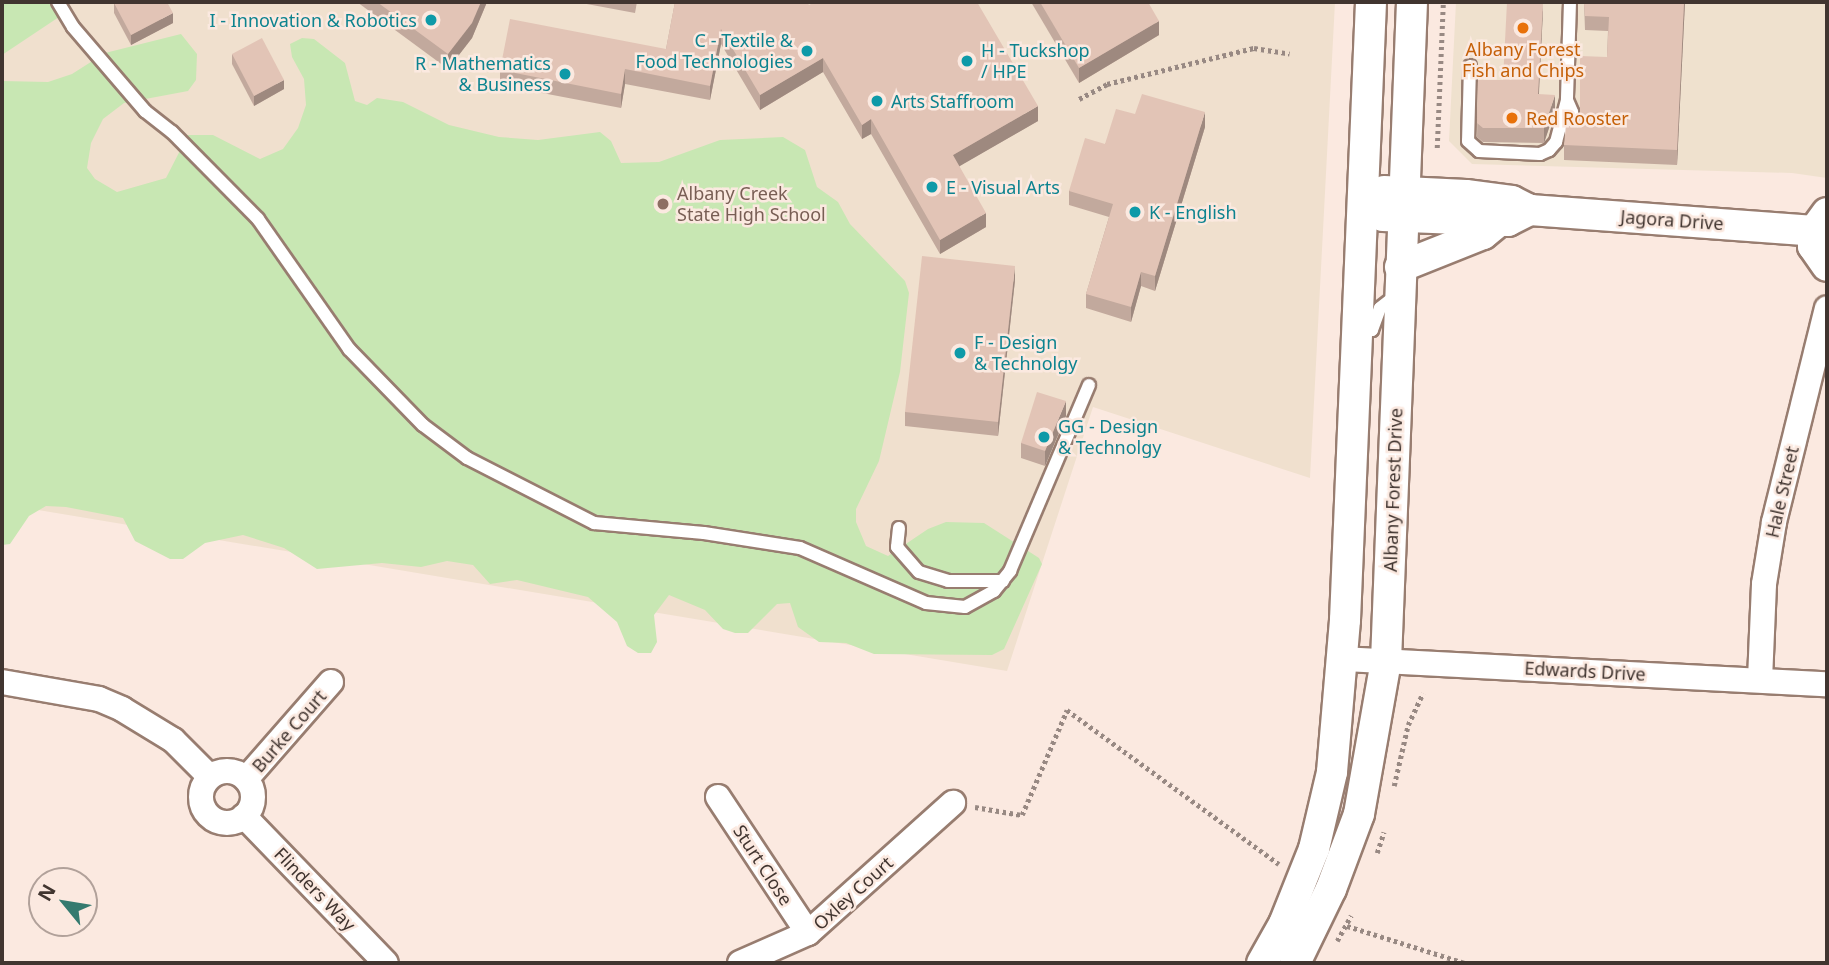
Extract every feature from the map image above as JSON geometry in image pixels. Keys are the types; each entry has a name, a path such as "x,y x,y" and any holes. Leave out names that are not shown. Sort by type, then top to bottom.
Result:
{"street":[{"path":"1262,963 1284,924 1314,849 1332,772 1343,659 1371,2"},
{"name":"Albany Forest Drive","path":"1295,963 1331,889 1359,814 1386,661 1412,2"},
{"name":"Jagora Drive","path":"1362,203 1512,201 1530,210"},
{"name":"Jagora Drive","path":"1403,203 1500,220 1530,210 1821,222"},
{"path":"1399,280 1483,234 1500,220"},
{"path":"1821,222 1813,246 1827,266"},
{"name":"Hale Street","path":"1760,680 1764,584 1774,522 1827,308"},
{"name":"Edwards Drive","path":"1343,659 1827,684"},
{"path":"2,682 99,699 122,709 173,740 210,777"},
{"name":"Burke Court","path":"246,779 331,682"},
{"path":"226,771 246,779 253,796 244,816 226,822 206,812 201,794 210,777 226,771"},
{"name":"Sturt Close","path":"718,797 808,933"},
{"name":"Oxley Court","path":"740,963 808,933 953,803"},
{"name":"Flinders Way","path":"244,816 386,963"}],"lane":[{"path":"58,2 73,27 145,111 172,132 258,219 349,349 423,425 467,458 594,523 705,533 800,548 935,605 965,607 984,599 1003,581 1089,385"},
{"path":"1470,66 1468,141 1479,151 1540,154 1549,150 1556,142 1567,100 1570,2"},
{"path":"1567,100 1572,112 1571,133"},
{"path":"1355,332 1372,330 1380,308 1399,280"},
{"path":"899,528 897,547 919,572 948,581 1003,581"}],"path":[{"path":"1437,148 1443,2"},
{"path":"1079,99 1107,84 1254,48 1290,54"},
{"path":"953,803 1022,816 1067,710 1279,863"},
{"path":"1273,875 1283,851"},
{"path":"1347,926 1465,963"}],"shaded area":[{"name":"Albany Creek State High School","path":"2,2 1335,2 1310,478 1093,407 1007,671 2,504"},
{"path":"1456,2 1827,2 1827,178 1792,173 1472,164 1449,141"}],"green space":[{"path":"2,2 54,2 62,15 2,55"},
{"path":"181,34 197,54 196,80 188,91 124,103 103,119 91,143 87,168 95,179 117,192 166,178 188,135 213,135 260,159 283,149 298,128 306,105 304,79 292,57 290,44 302,38 314,39 345,63 355,101 367,105 377,98 403,102 449,125 499,137 538,140 600,132 611,141 621,163 659,162 720,140 783,137 805,150 817,187 838,202 850,224 905,281 909,293 900,372 879,461 856,509 856,522 866,546 888,556 928,529 946,522 984,523 1039,558 1042,564 1004,649 992,655 874,654 846,643 819,642 798,627 790,603 777,604 748,633 735,633 723,629 705,610 669,595 654,615 657,642 651,653 638,653 627,646 617,622 588,597 517,580 490,584 473,565 447,561 421,567 382,563 317,569 284,548 243,535 205,543 183,559 170,559 135,541 123,518 66,507 46,506 29,516 10,544 2,545 2,81 48,82 72,74 105,53"}],"building":[{"path":"167,2 173,13 131,35 114,3"},
{"name":"I - Innovation & Robotics","path":"377,2 481,2 472,23 448,54"},
{"path":"675,2 807,2 809,5 815,2 977,2 1038,106 953,155 986,213 940,240 871,119 862,125 823,58 760,95 721,29 710,86 625,69 621,94 500,70 510,19 666,49"},
{"path":"1040,2 1148,2 1159,21 1079,68"},
{"path":"1507,2 1543,2 1538,94 1555,95 1544,128 1483,128 1477,123 1478,80 1503,80"},
{"path":"1584,2 1684,2 1677,150 1564,145 1566,125 1574,127 1580,119 1580,56 1607,57 1609,17 1585,16"},
{"path":"262,38 284,80 254,96 232,54"},
{"name":"K - English","path":"1142,94 1205,112 1155,276 1141,272 1131,307 1086,294 1113,204 1069,191 1085,138 1105,144 1116,109 1135,114"},
{"name":"F - Design & Technolgy","path":"922,256 1015,266 998,422 905,412"},
{"path":"1037,392 1066,401 1045,451 1021,443"}],"place":[{"name":"I - Innovation & Robotics","path":"431,20"},
{"name":"Albany Forest Fish and Chips","path":"1523,28"},
{"name":"C - Textile & Food Technologies","path":"807,51"},
{"name":"H - Tuckshop / HPE","path":"967,61"},
{"name":"R - Mathematics & Business","path":"565,74"},
{"name":"Arts Staffroom","path":"877,101"},
{"name":"Red Rooster","path":"1512,118"},
{"name":"E - Visual Arts","path":"932,187"},
{"name":"Albany Creek State High School","path":"663,204"},
{"name":"K - English","path":"1135,212"},
{"name":"F - Design & Technolgy","path":"960,353"},
{"name":"GG - Design & Technolgy","path":"1044,437"}]}
